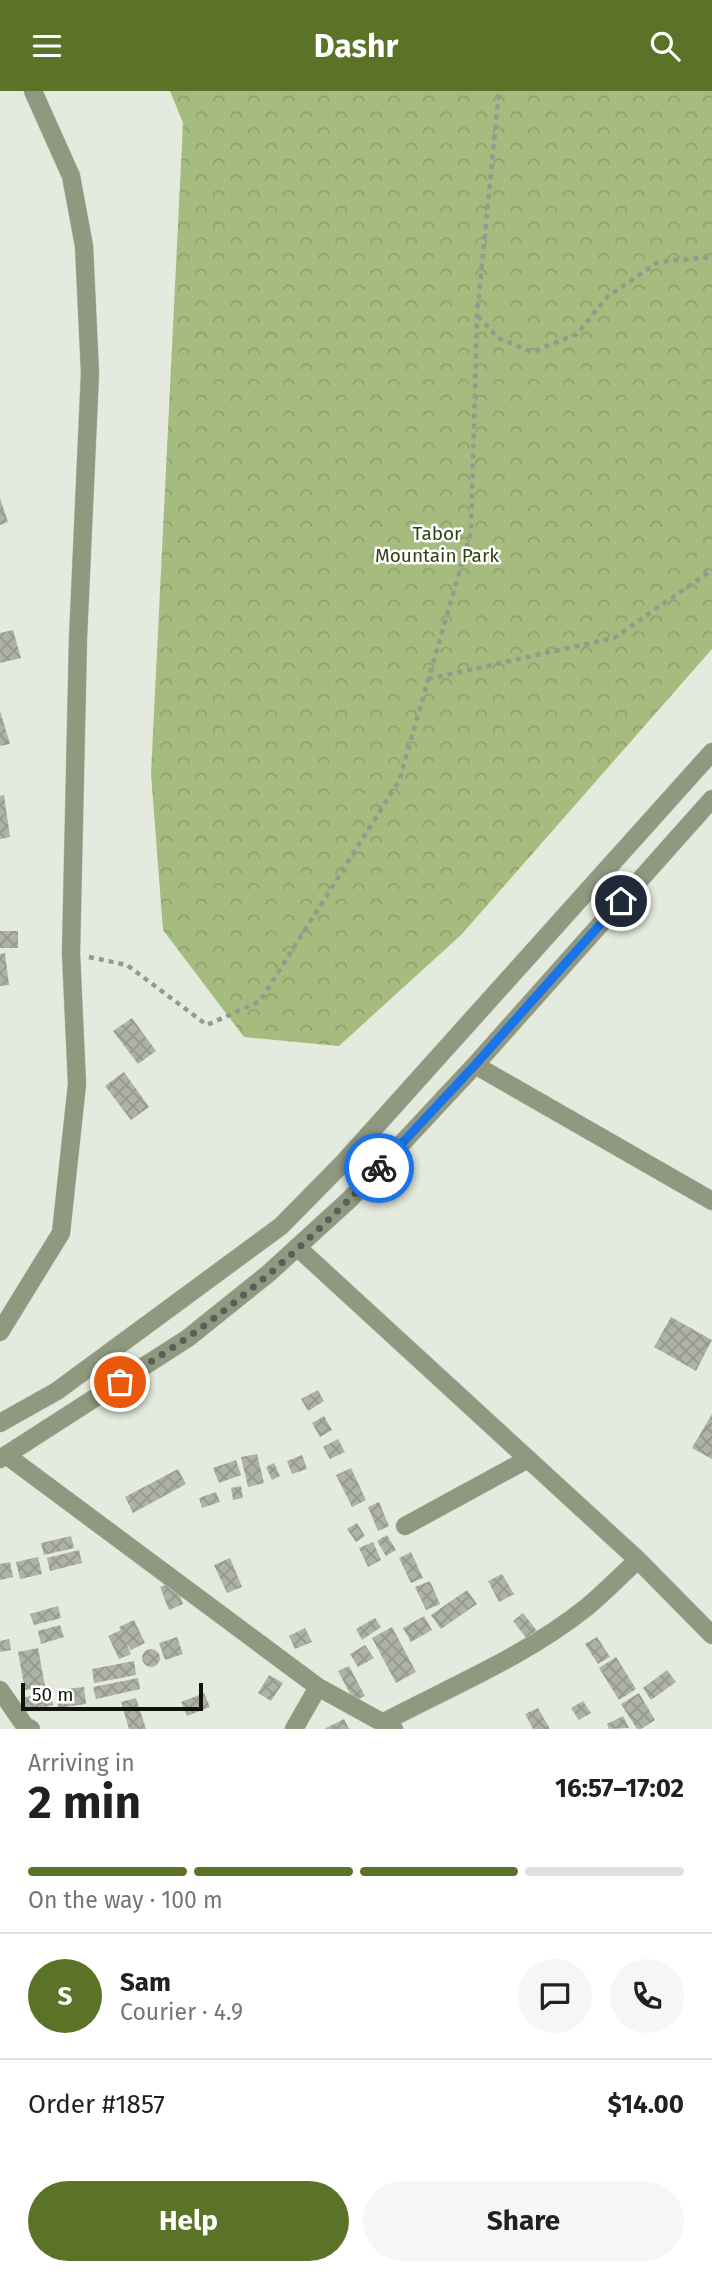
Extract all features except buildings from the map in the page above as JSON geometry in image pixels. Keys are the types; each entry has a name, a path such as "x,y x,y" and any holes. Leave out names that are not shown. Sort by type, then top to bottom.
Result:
{"street":[{"path":"0,1332 61,1233 77,1084 71,953 78,639 90,373 84,246 71,176 33,91"},
{"path":"0,1423 57,1391 281,1226 343,1163 712,752"},
{"path":"638,1560 586,1607 556,1629 388,1726 318,1687 3,1457 188,1338 269,1273 350,1199 475,1065 712,799"},
{"path":"475,1065 712,1201"},
{"path":"297,1247 638,1560 712,1635"},
{"path":"405,1526 528,1458"},
{"path":"294,1729 318,1687"},
{"path":"2,1697 25,1726 31,1729"}],"path":[{"path":"71,953 127,965 207,1025 260,1001 399,781 471,532 477,315 499,91"},
{"path":"477,315 498,338 532,352 576,334 607,297 658,262 712,257"},
{"path":"428,679 614,638 712,570"}],"green space":[{"name":"Tabor Mountain Park","path":"170,91 712,91 712,649 461,935 339,1046 244,1037 163,930 151,774 183,123"}],"way so far":[{"path":"120,1382 188,1338 269,1273 350,1199 379,1168"}],"route":[{"path":"379,1168 621,901"}]}
